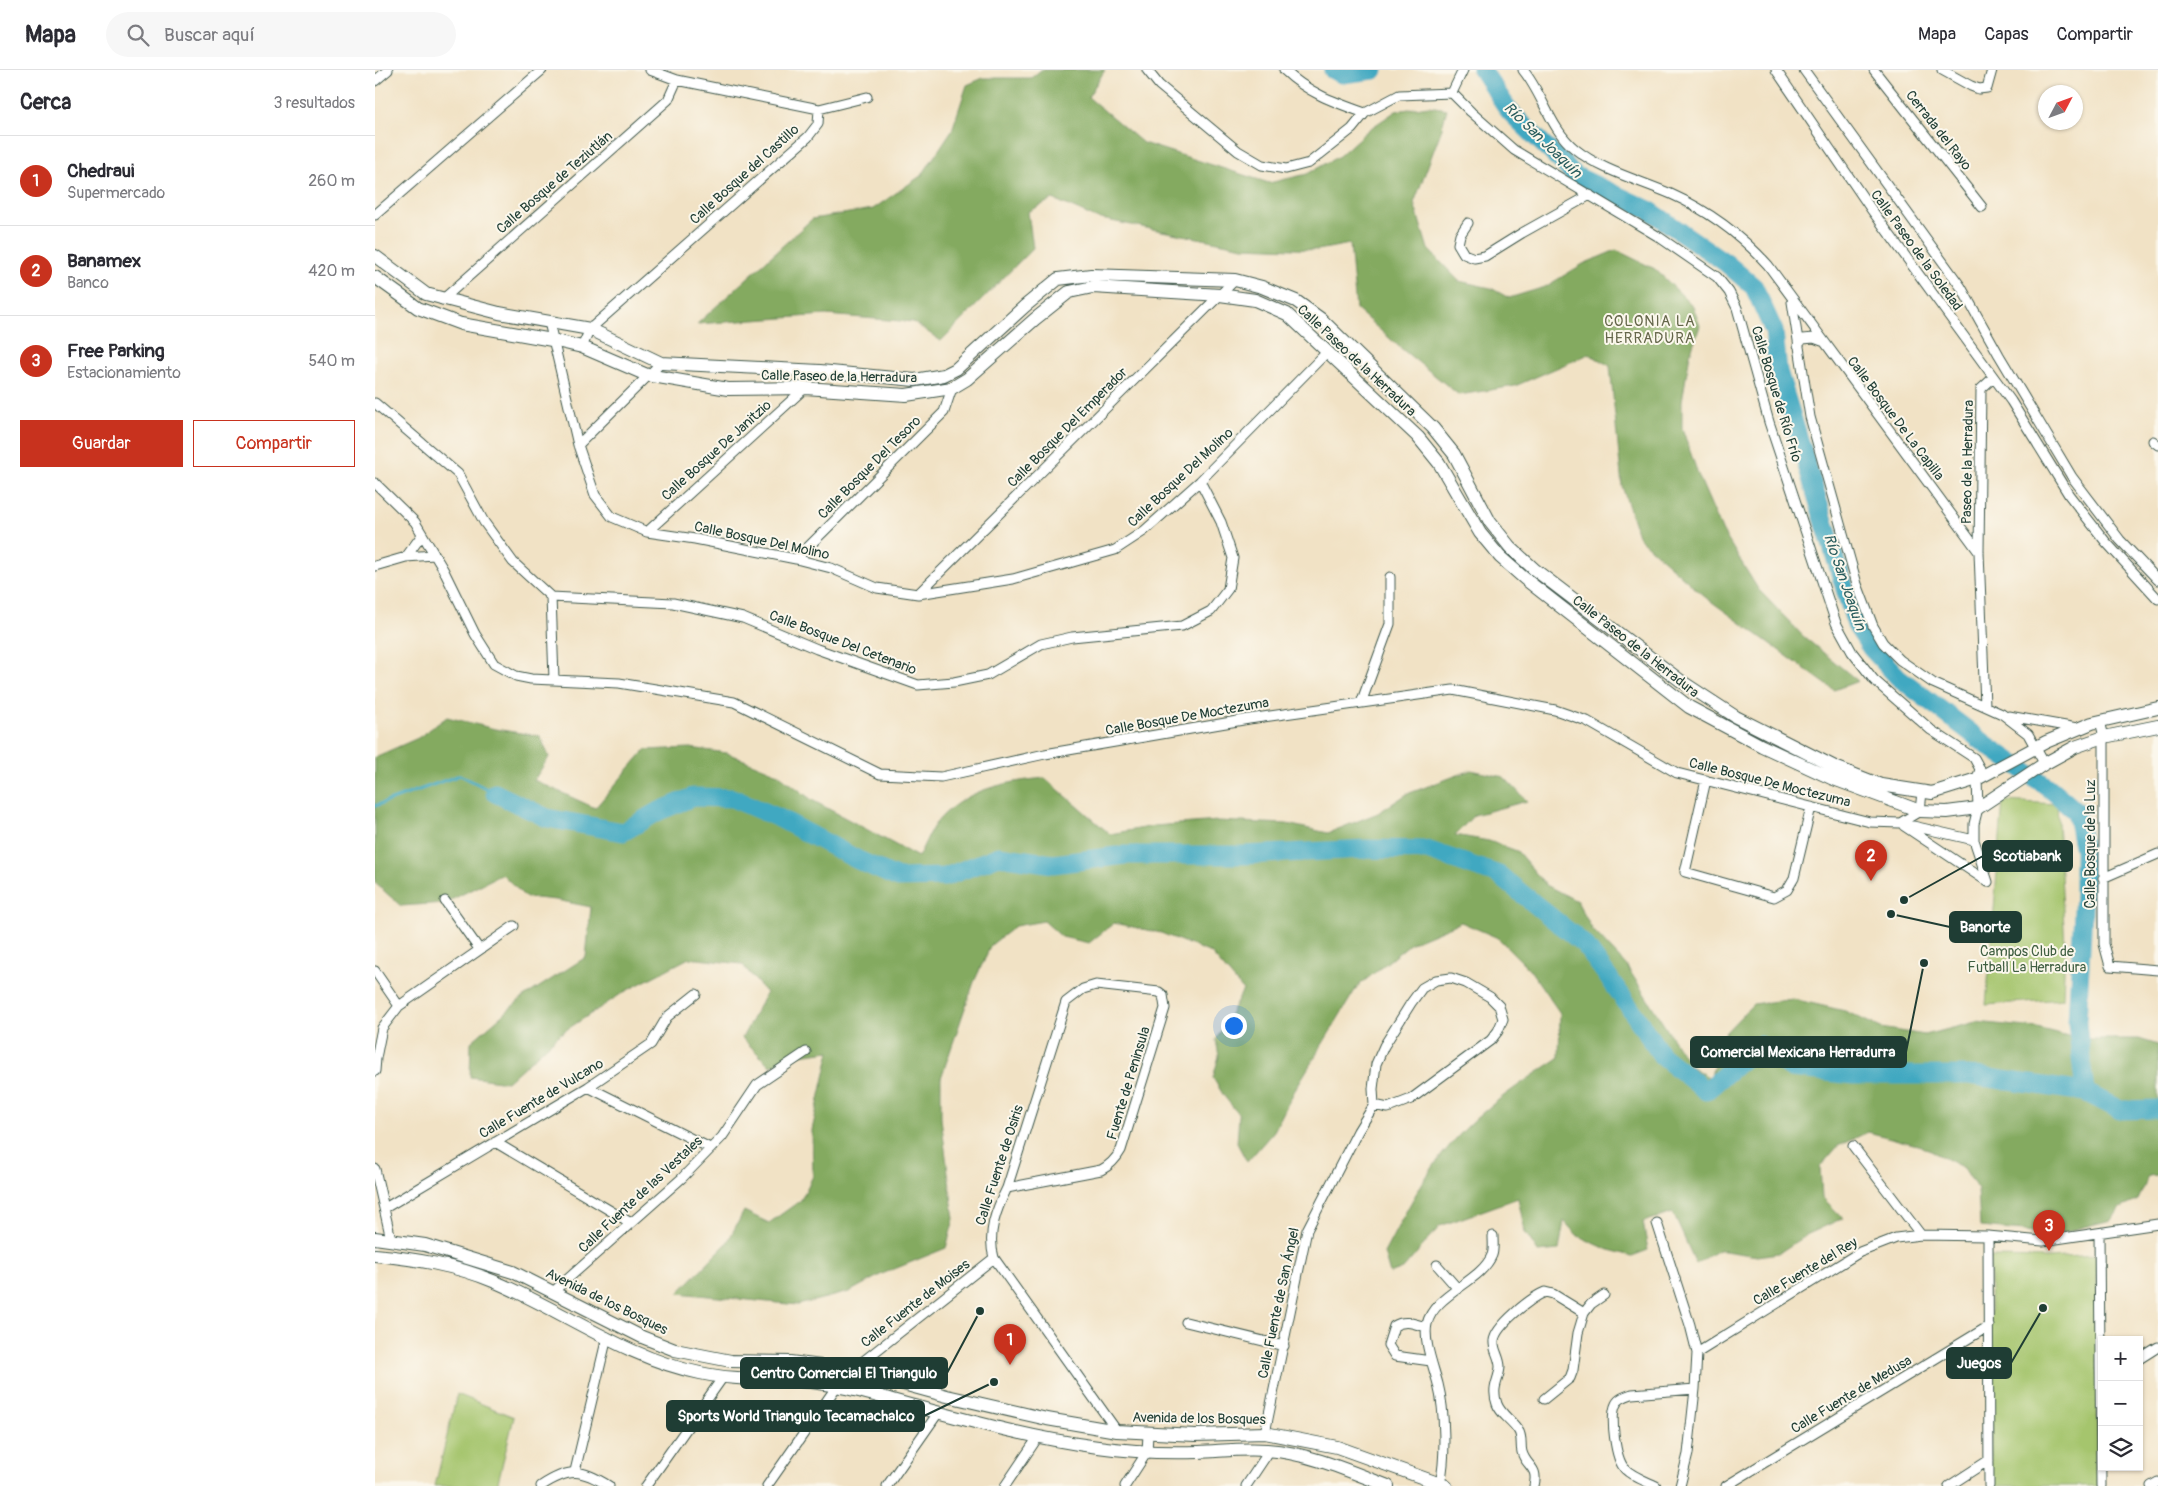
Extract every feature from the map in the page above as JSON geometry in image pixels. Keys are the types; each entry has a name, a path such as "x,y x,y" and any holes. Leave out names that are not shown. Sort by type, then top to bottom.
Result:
{"main road":[{"name":"Calle Paseo de la Herradura","path":"375,256 426,294 442,300 590,330 661,363 820,371 915,380 944,375 956,369 1038,294 1059,279 1091,275 1235,280 1262,287 1296,301 1321,319 1433,428 1453,454 1490,522 1510,547 1534,569 1681,681 1736,716 1835,766 1881,785 1932,793 1977,779 2036,747 2080,728 2100,721 2158,708"},
{"name":"Calle Paseo de la Herradura","path":"375,277 418,308 461,324 582,347 647,376 728,389 805,388 906,395 952,388 967,379 1069,292 1093,287 1255,300 1287,314 1418,436 1439,463 1480,532 1500,557 1525,579 1681,701 1762,746 1831,778 1920,811 1947,812 1977,808 2044,763 2075,747 2104,738 2158,726"},
{"name":"Avenida de los Bosques","path":"375,1238 425,1245 470,1257 513,1272 554,1291 642,1338 675,1350 731,1361 790,1362 852,1370 956,1398 1065,1422 1117,1431 1148,1434 1265,1432 1337,1447 1443,1485"},
{"path":"375,1255 417,1260 465,1271 526,1296 651,1360 684,1370 723,1378 789,1379 837,1386 1038,1437 1147,1452 1270,1450 1332,1464 1388,1486"}],"street":[{"path":"375,81 388,70"},
{"path":"375,215 542,70"},
{"name":"Calle Bosque del Castillo","path":"590,330 808,137 818,124 819,109 677,80 650,70"},
{"path":"1147,70 1159,85 1238,151 1262,164 1286,169 1309,164 1352,129 1365,113 1399,95 1452,93 1463,70"},
{"path":"1284,70 1294,80 1326,100 1365,113"},
{"name":"Calle Bosque de Río Frío","path":"1523,70 1541,97 1560,133 1573,148 1593,162 1671,194 1706,212 1749,244 1768,265 1792,300 1810,417 1857,584 1873,626 1883,642 1900,660 1933,683 2002,714 2028,734 2044,763"},
{"name":"Calle Paseo de la Soledad","path":"1776,70 1871,209 2011,401 2069,495 2105,541 2158,599"},
{"name":"Calle Paseo de la Soledad","path":"1804,70 1961,286 1999,355 2071,477 2120,540 2158,580"},
{"name":"Cerrada del Rayo","path":"1874,70 1982,207"},
{"path":"1942,70 1971,86 1979,88 1987,88 1992,70"},
{"name":"Calle Bosque de Teziutlán","path":"442,300 668,100 677,80"},
{"name":"Calle Bosque de Río Frío","path":"1452,93 1514,150 1659,237 1717,277 1729,292 1737,308 1769,422 1836,623 1852,652 1874,680 1931,730 1974,758 1980,769 1977,779 1977,808"},
{"path":"819,109 867,97"},
{"path":"1468,223 1460,234 1458,244 1464,254 1474,258 1485,256 1590,195"},
{"name":"Calle Bosque Del Emperador","path":"918,594 1235,280"},
{"name":"Calle Bosque De La Capilla","path":"1792,300 1979,552"},
{"name":"Calle Bosque Del Molino","path":"549,322 551,340 578,445 595,495 612,517 647,532 796,558 831,568 877,588 918,594 1013,579 1115,550 1144,532 1200,481 1328,351"},
{"path":"582,347 590,330"},
{"path":"1798,345 1803,338 1814,338 1822,341"},
{"path":"578,445 661,363"},
{"name":"Paseo de la Herradura","path":"1979,552 1981,389 1993,378"},
{"name":"Calle Bosque De Janitzio","path":"647,532 805,388"},
{"name":"Calle Bosque Del Tesoro","path":"796,558 944,412 952,388"},
{"path":"375,403 458,474 484,522 513,562 551,597 554,680"},
{"path":"2038,444 2048,436"},
{"name":"Calle Bosque Del Cetenario","path":"551,597 673,603 743,618 817,649 918,685 953,682 988,675 1041,644 1072,637 1182,626 1211,611 1227,589 1233,558 1221,522 1200,481"},
{"name":"Calle Bosque De Moctezuma","path":"375,483 415,522 475,634 494,664 516,676 531,679 619,684 734,702 880,774 941,777 1045,754 1249,719 1453,690 1542,707 1587,721 1677,772 1870,822 1900,823 1974,840"},
{"path":"406,557 422,534"},
{"path":"1979,552 1985,706"},
{"path":"375,566 406,557 434,555"},
{"path":"1361,703 1390,624 1389,577"},
{"name":"Calle Paseo de la Herradura","path":"2002,714 2033,722 2080,728"},
{"name":"Calle Bosque de la Luz","path":"2100,721 2104,738 2104,944 2109,966 2158,970"},
{"path":"1706,780 1685,872 1774,897 1787,890 1794,878 1811,807"},
{"path":"1922,792 1920,811 1900,823 1988,882 1974,840 1977,808"},
{"path":"2103,878 2158,854"},
{"path":"445,901 479,949"},
{"path":"375,1071 383,1028 399,1006 514,926"},
{"path":"375,971 399,1006"},
{"path":"1451,978 1490,997 1499,1006 1503,1019 1498,1031 1491,1040 1411,1099 1388,1108 1374,1105 1373,1089 1377,1064 1384,1046 1422,988 1436,980 1451,978"},
{"name":"Calle Fuente de Osiris","path":"1117,1431 994,1258 990,1245 992,1225 999,1203 1007,1188 1066,1002 1083,989 1096,985 1159,992"},
{"name":"Fuente de Peninsula","path":"1007,1188 1101,1170 1109,1166 1117,1158 1165,1008 1163,996 1159,992"},
{"name":"Calle Fuente de Vulcano","path":"385,1208 588,1086 651,1044 667,1017 696,994"},
{"name":"Calle Fuente de las Vestales","path":"554,1291 682,1178 722,1137 757,1085 806,1052"},
{"path":"588,1086 710,1148"},
{"name":"Calle Fuente de San Ángel","path":"1265,1432 1307,1230 1358,1131 1374,1105"},
{"path":"495,1142 631,1222"},
{"path":"1853,1146 1921,1235"},
{"path":"375,1169 391,1239"},
{"path":"1657,1223 1690,1325 1697,1353 1688,1454 1680,1486"},
{"name":"Calle Fuente del Rey","path":"1697,1353 1860,1252 1896,1238 1921,1235 1988,1236 2043,1241 2158,1224"},
{"path":"2099,1233 2101,1381"},
{"path":"1443,1485 1444,1461 1441,1400 1431,1361 1426,1327 1429,1318 1436,1308 1488,1263 1493,1253 1493,1236"},
{"path":"1988,1236 1989,1486"},
{"name":"Calle Fuente de Moises","path":"852,1370 994,1258"},
{"path":"1437,1265 1458,1289"},
{"path":"1534,1486 1535,1472 1522,1454 1519,1431 1503,1415 1497,1405 1494,1393 1500,1368 1499,1358 1493,1344 1494,1336 1527,1303 1545,1292 1553,1294 1584,1313"},
{"path":"1544,1399 1569,1378 1573,1370 1584,1313 1604,1295"},
{"path":"1186,1322 1284,1346"},
{"path":"1426,1327 1403,1322 1399,1323 1394,1326 1387,1345 1395,1356 1431,1361"},
{"name":"Calle Fuente de Medusa","path":"1726,1486 1989,1326"},
{"path":"575,1471 607,1338"},
{"path":"2143,1356 2158,1347"},
{"path":"646,1486 723,1378"},
{"path":"767,1486 837,1386"},
{"path":"1656,1486 1625,1469 1619,1460 1613,1411 1617,1402 1623,1396 1695,1389"},
{"path":"887,1486 939,1413"},
{"path":"2101,1426 2101,1486"},
{"path":"1125,1486 1147,1452 1148,1434"},
{"path":"1005,1486 1038,1437"},
{"path":"1246,1486 1270,1450"},
{"path":"1949,1486 1989,1460"},
{"path":"541,1486 555,1477 575,1471 589,1474 609,1486"},
{"path":"2151,1486 2158,1482"}],"green space":[{"path":"1041,70 1105,70 1088,97 1143,143 1269,183 1307,174 1339,156 1368,130 1396,111 1428,106 1447,109 1441,131 1414,203 1428,249 1459,281 1491,288 1509,298 1545,287 1583,264 1616,250 1655,269 1693,306 1700,326 1690,354 1682,401 1682,428 1699,477 1723,532 1758,589 1803,636 1858,681 1834,690 1705,597 1639,538 1622,486 1610,366 1589,354 1515,386 1459,395 1356,309 1350,244 1318,250 1243,247 1096,218 1053,199 1028,212 1033,248 941,341 913,322 826,315 697,324 812,219 873,209 922,175 952,130 967,85 983,78 1031,78"},
{"path":"447,717 495,729 540,736 549,757 534,780 595,808 645,750 690,748 727,753 778,774 812,800 918,857 936,823 947,811 959,802 986,789 1015,782 1045,778 1110,834 1154,826 1218,821 1287,824 1328,833 1378,813 1407,794 1471,770 1504,777 1527,801 1474,815 1455,835 1489,841 1517,851 1546,885 1577,901 1592,929 1626,965 1690,1066 1710,1078 1724,1034 1753,1004 1793,999 1845,1011 1881,1028 1925,1035 1976,1022 2037,1028 2080,1039 2139,1039 2158,1045 2158,1175 2149,1176 2138,1200 2121,1208 2111,1220 2056,1234 1980,1227 1978,1190 1964,1168 1921,1146 1868,1132 1838,1146 1820,1167 1822,1197 1843,1218 1806,1235 1779,1253 1757,1256 1718,1250 1696,1264 1673,1213 1643,1222 1648,1250 1632,1256 1609,1250 1578,1236 1564,1221 1559,1250 1538,1252 1525,1232 1518,1198 1440,1226 1403,1269 1390,1274 1384,1253 1415,1196 1442,1155 1464,1130 1489,1107 1559,1058 1560,1013 1530,970 1498,938 1461,922 1411,943 1357,987 1296,1088 1274,1131 1247,1162 1237,1143 1239,1115 1213,1078 1219,1056 1216,1040 1243,990 1211,953 1161,933 1114,923 1089,943 1062,937 1044,921 1015,926 991,945 974,982 941,1078 941,1118 954,1219 946,1248 882,1274 849,1292 798,1305 678,1293 727,1243 744,1211 769,1223 801,1200 813,1176 812,1130 830,1051 799,1055 770,1066 742,1038 766,993 742,964 689,958 624,992 560,1034 507,1082 470,1077 471,1042 522,998 586,957 591,907 556,900 525,897 502,874 445,903 401,906 375,883 375,757 418,738"},
{"name":"Campos Club de Futball La Herradura","path":"2003,801 2057,804 2065,945 2063,999 1986,1005"},
{"path":"2097,1255 2098,1486 1991,1486 1990,1257 2048,1258"},
{"path":"457,1394 514,1417 497,1486 435,1486"}],"waterway":[{"name":"Río San Joaquín","path":"1333,70 1342,74 1374,70"},
{"name":"Río San Joaquín","path":"1482,70 1510,112 1576,176 1649,210 1726,263 1754,287 1774,331 1778,371 1856,625 1871,648 1898,677 1987,745 2048,787 2076,811 2084,850 2084,892 2077,1023 2085,1092"},
{"path":"375,806 460,775 495,793"},
{"path":"495,793 547,818 623,832 657,812 693,797 732,798 781,819 858,860 898,878 945,877 999,856 1053,864 1125,855 1244,855 1366,849 1427,850 1499,875 1584,944 1662,1056 1706,1091 1759,1045 1790,1068 1854,1075 1969,1075 2085,1092 2120,1110 2158,1109"}],"place":[{"name":"Banamex","path":"1871,881"},
{"name":"Scotiabank","path":"1904,900"},
{"name":"Banorte","path":"1891,914"},
{"name":"Comercial Mexicana Herradurra","path":"1924,963"},
{"name":"Free Parking","path":"2049,1251"},
{"name":"Juegos","path":"2043,1308"},
{"name":"Centro Comercial El Triangulo","path":"980,1311"},
{"name":"Chedraui","path":"1010,1365"},
{"name":"Sports World Triangulo Tecamachalco","path":"994,1382"}],"district":[{"name":"COLONIA LA HERRADURA","path":"1650,330"}]}
